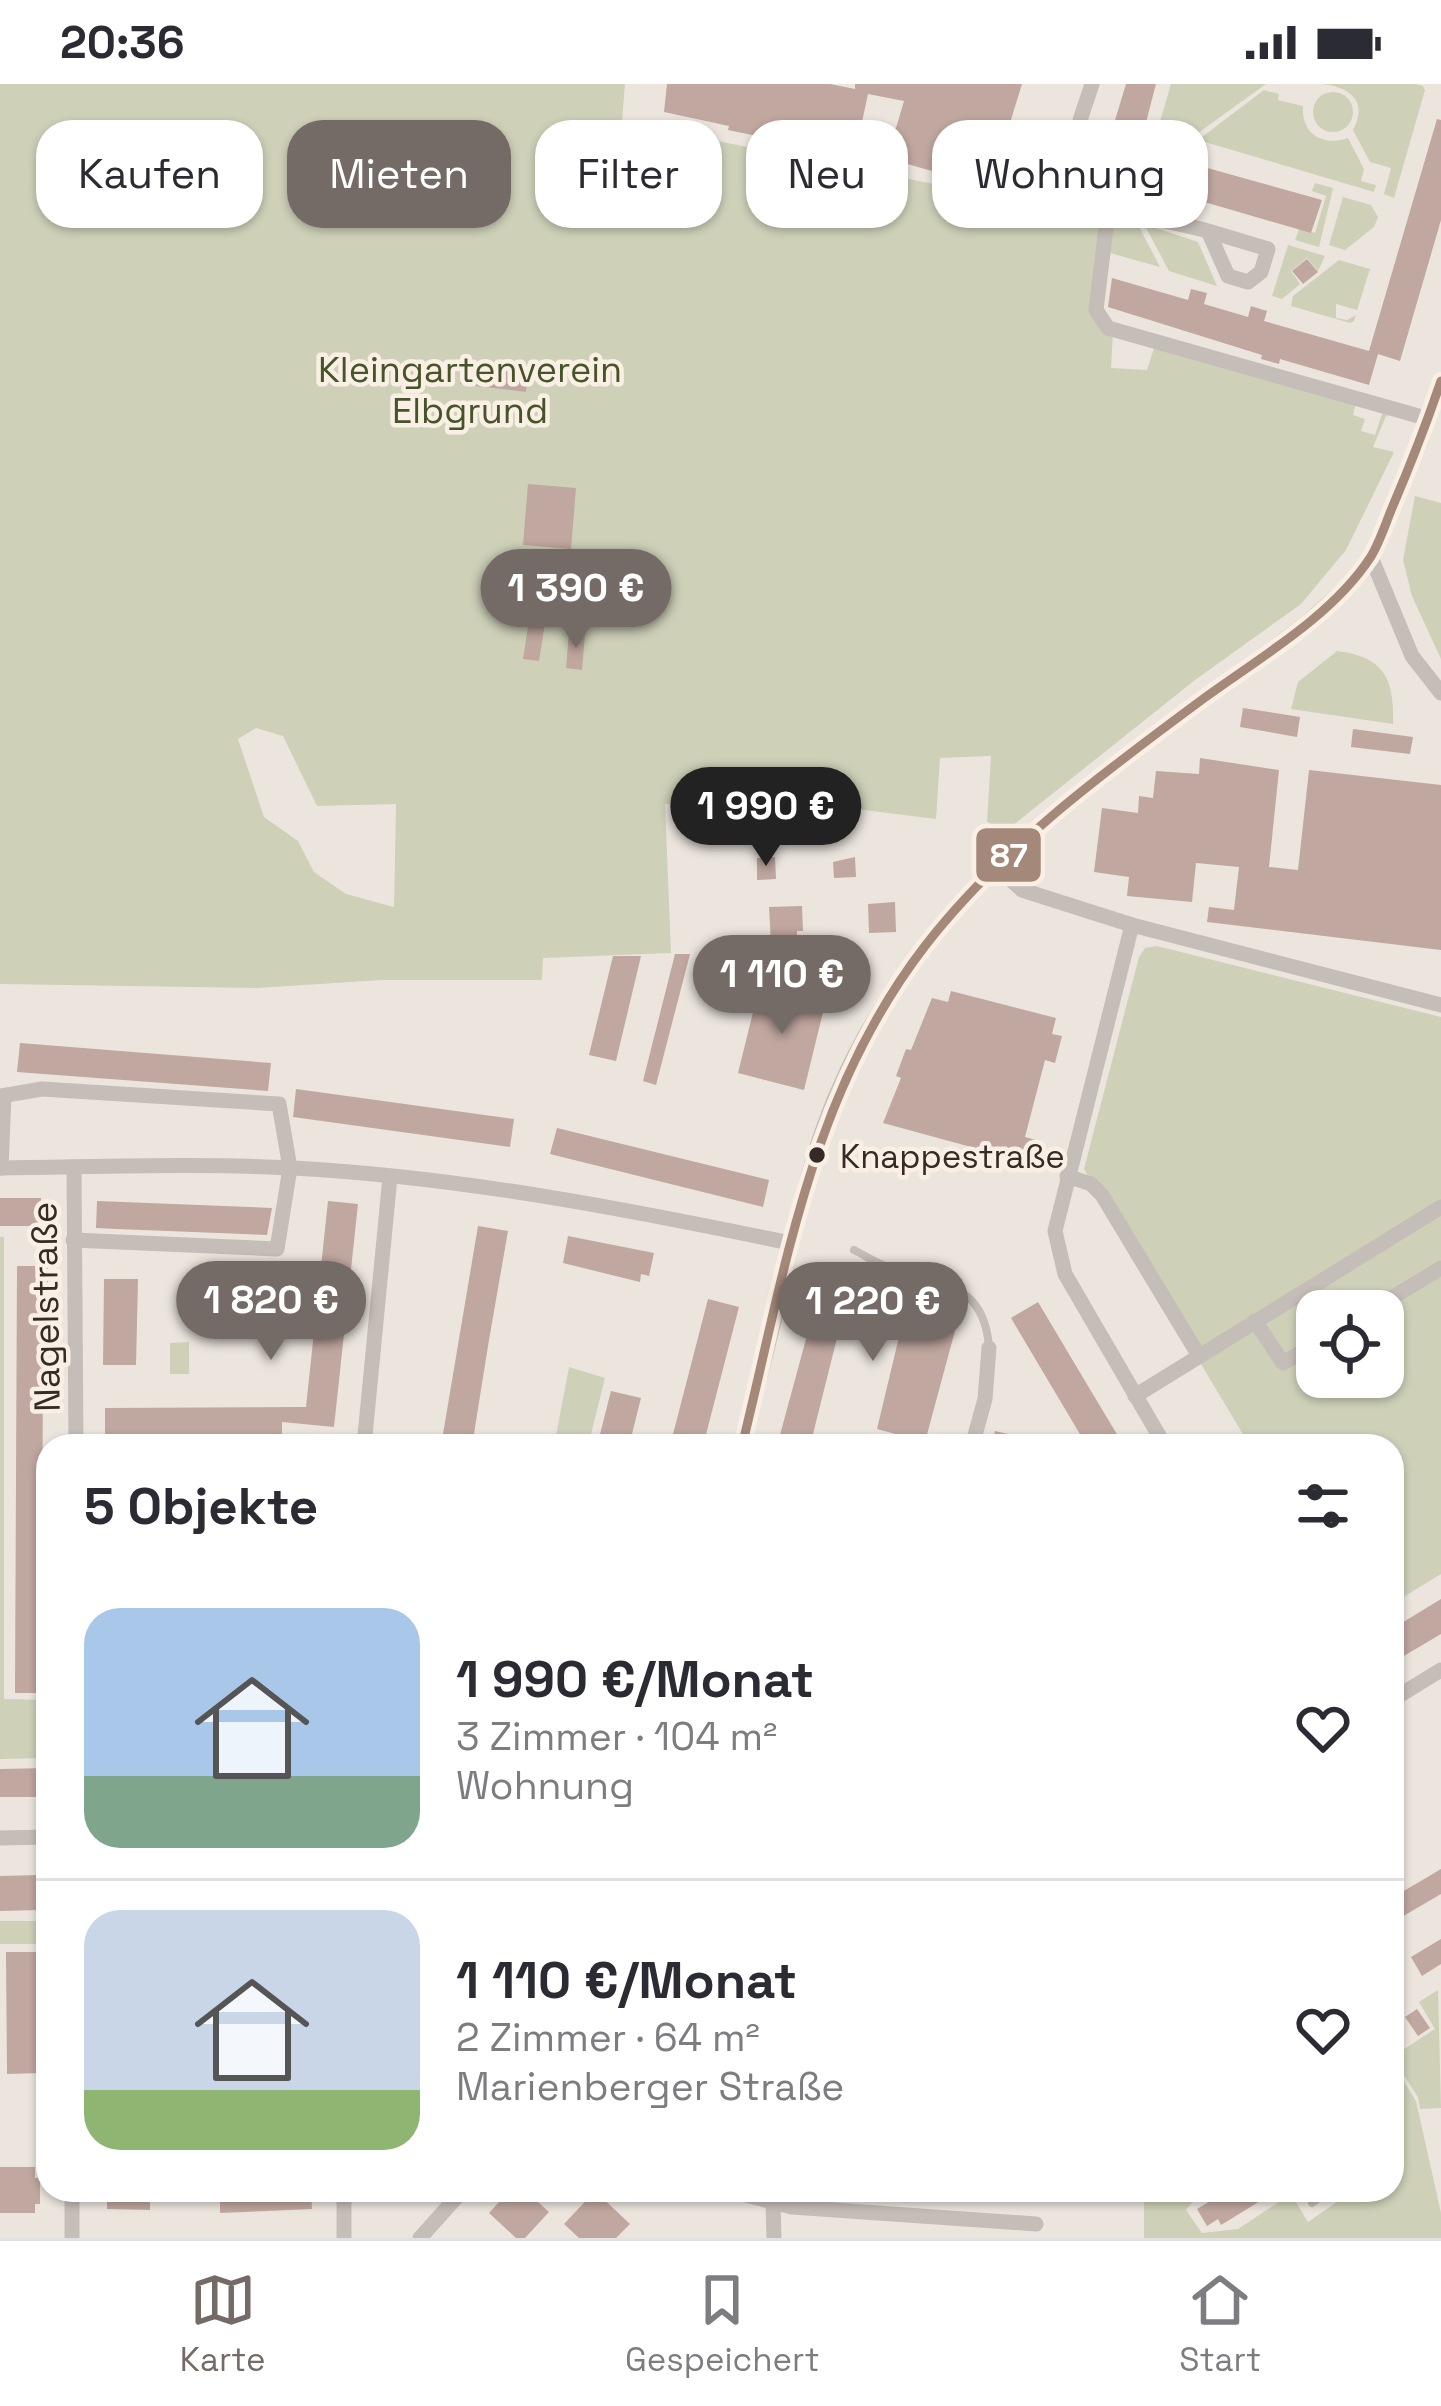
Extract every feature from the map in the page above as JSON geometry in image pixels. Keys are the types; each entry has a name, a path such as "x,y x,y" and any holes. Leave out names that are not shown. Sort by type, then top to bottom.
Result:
{"street":[{"path":"1081,120 1092,84"},
{"path":"1106,228 1096,310 1108,328 1429,419"},
{"path":"1197,228 1208,231"},
{"path":"745,1434 790,1243 828,1114 875,1014 906,967 996,866 1344,589 1371,557 1428,443 1429,419 1441,381"},
{"path":"1371,557 1412,656 1441,693"},
{"path":"996,866 1022,890 1132,925 1441,1005"},
{"path":"1132,925 1055,1231 1060,1262 1158,1434"},
{"path":"74,1240 277,1249 290,1168 279,1104 42,1089 2,1096 1,1168 290,1168 390,1177 564,1198 790,1243"},
{"name":"Nagelstraße","path":"74,1167 76,1434"},
{"path":"1067,1176 1091,1184 1102,1195 1199,1356"},
{"path":"365,1434 390,1177"},
{"path":"1135,1396 1441,1207"},
{"path":"1404,1290 1441,1268"},
{"path":"1255,1321 1283,1363 1296,1355"},
{"path":"976,1434 990,1395 989,1348"},
{"path":"1404,1693 1441,1670"},
{"path":"0,1838 36,1837"},
{"path":"72,2202 72,2238"},
{"path":"344,2202 344,2238"},
{"path":"420,2238 452,2202"},
{"path":"774,2238 773,2202 902,2217 1036,2224"}],"lane":[{"path":"854,1250 887,1267 968,1295 984,1317 989,1348"}],"green space":[{"name":"Kleingartenverein Elbgrund","path":"0,84 625,84 622,120 535,120 535,228 722,228 722,142 746,147 746,228 908,228 908,179 932,184 932,228 1099,228 1091,312 1101,330 1113,333 1111,368 1147,370 1155,345 1356,403 1353,415 1365,419 1361,431 1375,435 1383,411 1389,417 1373,447 1394,452 1346,550 1301,604 1195,680 1007,830 987,822 991,756 940,758 936,819 848,808 665,804 671,953 543,958 542,980 381,980 258,988 0,984","holes":["256,728 283,736 317,806 396,804 394,907 346,894 314,872 298,841 264,817 238,739"]},
{"path":"1171,84 1266,84 1208,126 1208,120 1160,120"},
{"path":"1321,84 1423,86 1394,198 1384,194 1391,168 1370,162 1353,130 1357,102 1347,91"},
{"path":"1264,90 1279,94 1278,100 1303,106 1306,124 1315,136 1330,141 1348,138 1364,169 1361,181 1376,185 1374,192 1208,143 1208,132"},
{"path":"1333,92 1347,98 1353,112 1347,126 1333,132 1319,126 1313,112 1319,98"},
{"path":"1315,183 1333,188 1319,247 1295,240 1299,229 1315,233 1326,196 1312,191"},
{"path":"1343,197 1371,205 1378,217 1374,227 1345,250 1329,245"},
{"path":"1112,228 1140,228 1160,267 1110,253"},
{"path":"1146,228 1198,242 1217,286 1169,271"},
{"path":"1288,245 1325,256 1318,271 1307,258 1291,271 1300,284 1282,299 1272,296"},
{"path":"1339,260 1370,269 1357,310 1336,304 1336,318 1347,320 1356,315 1354,321 1350,323 1291,306 1293,296"},
{"path":"1415,496 1441,503 1441,659 1412,596 1403,560"},
{"path":"1337,651 1366,659 1383,673 1391,694 1393,724 1291,709 1298,682"},
{"path":"1157,946 1441,1017 1441,1574 1404,1597 1404,1434 1243,1434 1084,1169 1145,948"},
{"path":"0,1237 4,1237 4,1699 36,1700 36,1758 0,1759"},
{"path":"189,1342 189,1374 170,1374 170,1343"},
{"path":"569,1367 605,1378 591,1434 556,1434"},
{"path":"0,1921 36,1921 36,1944 0,1944"},
{"path":"1438,1990 1441,2108 1420,2109 1404,2075 1404,2049 1435,2029 1419,2002"},
{"path":"1404,2082 1416,2101 1441,2213 1441,2238 1144,2238 1144,2202 1192,2202 1186,2210 1202,2233 1238,2229 1279,2202 1296,2202 1308,2222 1337,2202 1404,2202"}],"building":[{"path":"667,84 830,84 855,89 855,84 1022,84 1011,120 932,120 932,171 908,164 908,120 898,120 904,101 868,94 862,120 746,120 746,134 728,130 722,120 664,112"},
{"path":"1126,84 1156,84 1147,120 1115,120"},
{"path":"1437,119 1441,120 1441,220 1400,361 1378,354 1369,385 1280,359 1279,364 1261,359 1262,355 1108,307 1112,278 1188,300 1191,289 1207,293 1204,304 1248,317 1251,306 1267,311 1264,321 1369,351"},
{"path":"1208,168 1322,200 1311,233 1208,203"},
{"path":"1307,259 1318,272 1303,284 1292,271"},
{"path":"463,366 528,373 526,392 460,384"},
{"path":"528,484 576,488 571,549 523,545"},
{"path":"529,620 545,623 539,661 523,659"},
{"path":"569,632 585,634 582,670 566,668"},
{"path":"1243,708 1300,717 1297,737 1240,727"},
{"path":"1353,729 1413,737 1410,754 1351,747"},
{"path":"1200,758 1279,770 1269,867 1298,870 1309,770 1441,785 1441,950 1207,922 1209,907 1234,910 1239,867 1196,863 1192,902 1127,896 1129,877 1094,872 1102,808 1138,813 1139,796 1153,798 1156,771 1199,774"},
{"path":"775,857 776,879 757,880 757,858"},
{"path":"855,857 856,877 834,878 833,862"},
{"path":"895,902 896,932 869,933 868,904"},
{"path":"802,906 803,931 797,931 797,942 771,943 769,907"},
{"path":"675,954 690,954 656,1085 643,1081"},
{"path":"613,956 641,956 616,1061 589,1055"},
{"path":"760,984 826,1000 804,1090 738,1073"},
{"path":"951,991 1056,1018 1052,1034 1062,1036 1055,1063 1045,1060 1025,1137 1040,1141 1034,1164 883,1123 901,1078 896,1076 906,1049 911,1050 932,998 948,1002"},
{"path":"20,1043 271,1063 268,1091 17,1072"},
{"path":"296,1089 514,1119 510,1147 293,1117"},
{"path":"557,1128 769,1180 763,1207 550,1154"},
{"path":"0,1198 41,1198 41,1226 0,1226"},
{"path":"97,1201 272,1208 267,1235 117,1229 96,1228"},
{"path":"328,1201 358,1204 334,1427 282,1422 282,1434 105,1434 105,1408 306,1407"},
{"path":"478,1226 508,1231 474,1434 443,1434"},
{"path":"568,1236 654,1253 649,1276 641,1274 640,1282 563,1263"},
{"path":"17,1266 48,1266 43,1434 36,1434 36,1693 15,1693"},
{"path":"104,1279 138,1279 136,1365 103,1365"},
{"path":"822,1280 959,1316 927,1434 877,1429 904,1316 846,1302 813,1434 780,1434"},
{"path":"708,1299 739,1307 706,1434 673,1434"},
{"path":"1038,1302 1117,1434 1080,1434 1011,1318"},
{"path":"611,1391 641,1398 632,1434 600,1434"},
{"path":"1441,1599 1441,1634 1404,1656 1404,1622"},
{"path":"36,1768 36,1797 0,1797 0,1769"},
{"path":"1441,1869 1441,1894 1404,1916 1404,1891"},
{"path":"36,1875 36,1910 0,1911 0,1876"},
{"path":"1441,1939 1441,1964 1422,1976 1411,1957"},
{"path":"6,1952 36,1952 36,2073 7,2074"},
{"path":"1417,2009 1430,2028 1418,2036 1405,2017"},
{"path":"0,2167 35,2167 36,2202 40,2204 35,2204 35,2213 0,2213"},
{"path":"107,2202 150,2202 150,2210 107,2209"},
{"path":"220,2202 312,2202 312,2209 220,2213"},
{"path":"499,2202 538,2202 549,2212 525,2238 516,2238 489,2213"},
{"path":"585,2202 607,2202 630,2224 616,2238 579,2238 564,2224"},
{"path":"1209,2202 1258,2202 1221,2225 1218,2219 1207,2226 1197,2209"}],"transit line":[{"name":"87","path":"745,1434 807,1185 854,1062 886,1003 955,910 1020,844 1128,755 1293,635 1354,579 1379,541 1441,381"}],"place":[{"name":"Knappestraße","path":"817,1155"}]}
